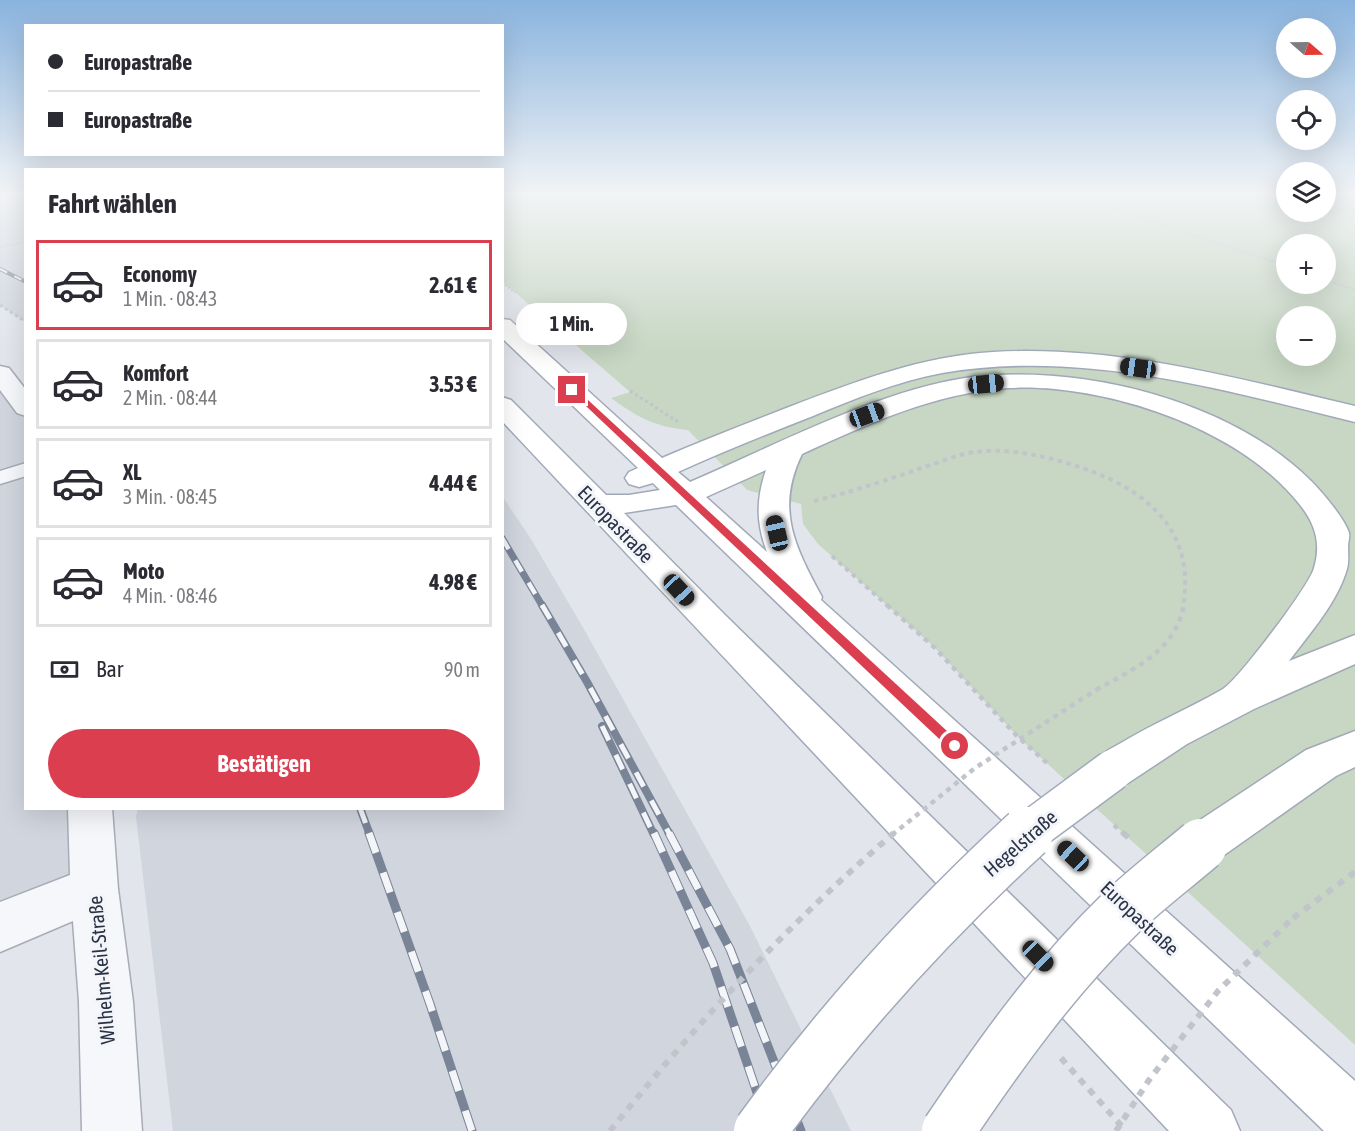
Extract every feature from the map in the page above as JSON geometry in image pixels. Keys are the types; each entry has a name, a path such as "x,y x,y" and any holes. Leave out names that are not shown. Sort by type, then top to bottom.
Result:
{"main road":[{"name":"Europastraße","path":"504,327 1355,1120"},
{"path":"598,504 618,490 658,470 815,406 895,378 944,366 996,360 1058,360 1156,371 1355,414"},
{"path":"598,504 658,501 685,495 867,415 921,396 964,386 1009,381 1054,383 1157,404 1202,420 1245,442 1281,467 1313,500 1333,533 1331,568 1311,607 1240,698"},
{"name":"Europastraße","path":"504,407 728,641 1210,1131"},
{"path":"791,448 778,471 771,497 772,513 783,552 818,618"},
{"name":"Hegelstraße","path":"760,1131 784,1096 880,980 959,897 1030,831 1113,770 1173,732 1240,698 1355,649"},
{"path":"948,1131 987,1072 1045,996 1112,921 1201,845 1321,763 1355,748"}],"street":[{"path":"3,381 24,406"},
{"name":"Wilhelm-Keil-Straße","path":"90,810 94,889 106,1002 112,1131"},
{"path":"0,927 94,889"}],"lane":[{"path":"0,478 24,470"}],"path":[{"path":"1232,248 1276,262"},
{"path":"1336,283 1355,290"},
{"path":"0,304 24,321"},
{"path":"610,1131 704,1018 820,901 892,834 961,779 1032,730 1151,658 1169,641 1180,624 1184,603 1184,562 1178,543 1155,507 1142,494 1125,483 1076,465 1025,453 982,451 944,460 830,498 801,504 771,497"},
{"path":"827,552 934,647 1017,736 1052,767"},
{"path":"1112,823 1138,847"},
{"path":"1116,1131 1149,1080 1218,991 1293,918 1355,872"},
{"path":"1251,950 1260,958"}],"shaded area":[{"path":"0,248 24,248 24,321 0,305"},
{"path":"0,373 24,407 24,810 90,810 94,889 0,927"},
{"path":"504,498 531,539 585,631 750,926 851,1131 173,1131 136,817 138,810 504,810"}],"green space":[{"path":"504,248 1276,248 1276,294 1336,294 1336,248 1355,248 1355,1045 1017,736 934,647 818,544 803,524 801,504 747,490 688,430 647,420 611,398 630,392 504,283"}],"railway":[{"path":"0,269 24,281"},
{"path":"504,541 543,607"},
{"path":"542,605 587,682 670,835"},
{"path":"602,726 654,835"},
{"path":"361,810 370,835"},
{"path":"369,833 472,1131"},
{"path":"654,833 713,963 770,1131"},
{"path":"669,833 730,949 801,1131"}],"route":[{"path":"572,390 955,746"}]}
